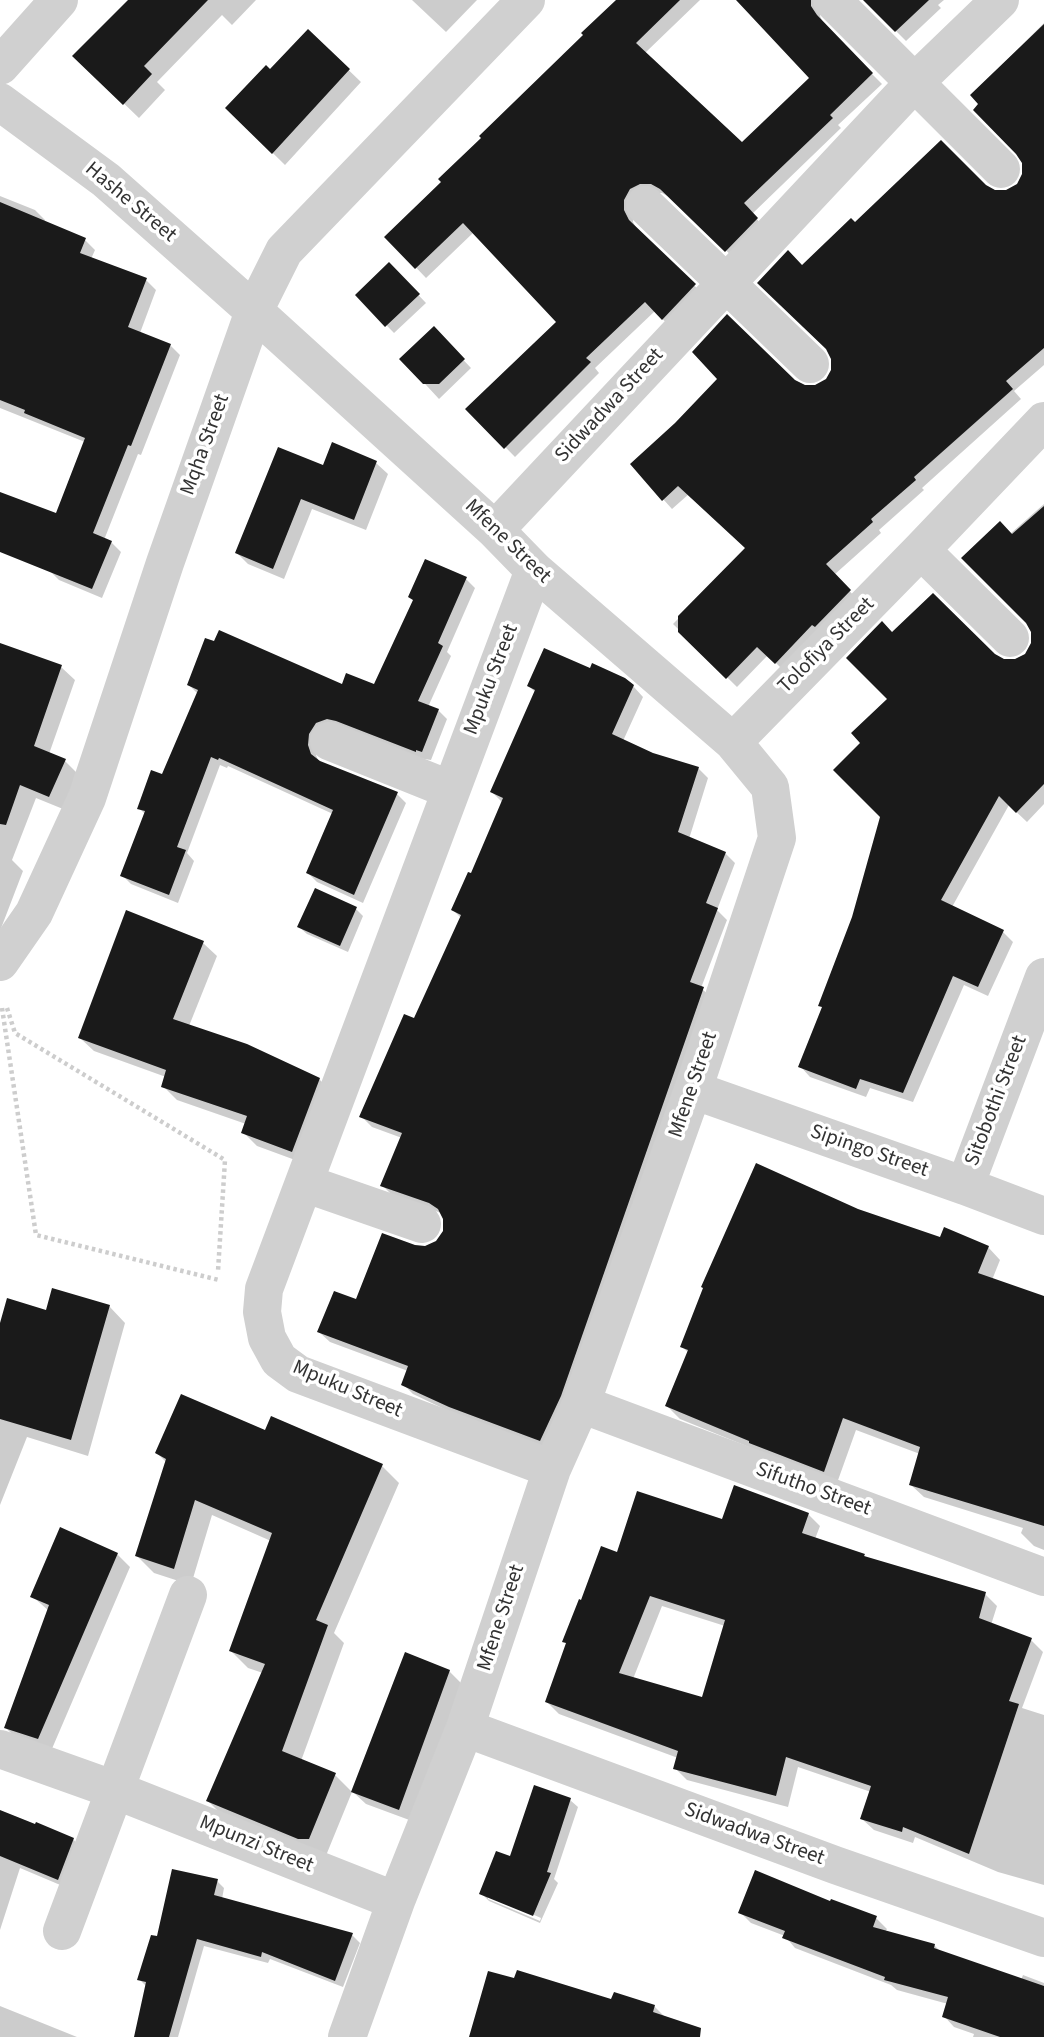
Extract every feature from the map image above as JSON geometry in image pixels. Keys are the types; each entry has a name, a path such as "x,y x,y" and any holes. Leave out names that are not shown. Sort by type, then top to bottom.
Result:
{"street":[{"path":"0,66 59,0"},
{"name":"Mqha Street","path":"1,985 87,798 165,563 254,311 284,251 526,0"},
{"path":"832,0 1001,169"},
{"name":"Sidwadwa Street","path":"495,530 915,82 1000,0"},
{"name":"Hashe Street","path":"0,102 106,180 254,311"},
{"path":"645,205 810,364"},
{"name":"Mfene Street","path":"254,311 495,530 534,570 733,742 771,787 777,838 693,1090 581,1404 552,1469 466,1728 396,1901 351,2036"},
{"name":"Tolofiya Street","path":"733,742 921,551 1044,421"},
{"path":"921,551 1010,638"},
{"name":"Mpuku Street","path":"534,570 264,1289 262,1312 267,1338 279,1360 298,1374 552,1469"},
{"path":"329,741 451,790"},
{"name":"Sitobothi Street","path":"965,1186 1044,977"},
{"name":"Sipingo Street","path":"693,1090 1044,1216"},
{"path":"303,1183 422,1224"},
{"name":"Sifutho Street","path":"581,1404 1044,1577"},
{"path":"62,1931 188,1595"},
{"name":"Sidwadwa Street","path":"466,1728 835,1865 1044,1938"},
{"name":"Mpunzi Street","path":"0,1749 116,1790 396,1901"}],"path":[{"path":"1,985 15,1033 225,1160 218,1279 36,1235 1,985"}],"building":[{"path":"128,0 208,0 144,66 152,74 123,105 72,56"},
{"path":"616,0 680,0 636,43 742,142 809,78 736,0 811,0 811,6 817,15 873,73 830,115 833,118 744,203 758,218 725,252 660,189 651,184 640,184 630,189 624,200 624,210 629,220 696,284 662,320 645,302 586,358 591,362 504,449 465,409 556,322 463,223 415,269 384,237 441,182 438,179 481,138 479,136"},
{"path":"863,0 929,0 895,32"},
{"path":"1044,24 1044,348 1006,381 1013,389 914,477 916,480 871,519 873,522 826,564 851,590 815,627 812,625 775,664 757,647 726,679 678,632 678,616 745,548 678,486 662,501 630,464 675,423 717,379 692,352 727,314 795,380 805,385 815,385 826,379 831,370 831,359 826,349 757,283 788,250 802,265 851,218 855,222 941,140 986,185 995,190 1006,190 1017,184 1022,174 1022,163 973,110 978,104 970,95"},
{"path":"308,29 350,69 272,154 225,108 266,65 270,69"},
{"path":"0,202 86,238 80,253 147,278 128,327 171,344 93,533 112,541 92,589 0,552 0,492 56,513 85,438 0,400"},
{"path":"389,262 420,294 385,327 355,295"},
{"path":"434,326 465,359 439,384 423,384 399,359"},
{"path":"332,442 377,461 354,520 301,499 273,569 235,553 278,447 323,465"},
{"path":"1044,506 1044,784 1016,813 999,796 941,900 1004,930 978,987 953,976 903,1093 860,1079 856,1089 798,1067 822,1007 818,1006 852,917 880,817 833,770 860,743 851,733 887,699 846,658 882,621 892,632 933,593 995,654 1004,659 1015,659 1025,654 1031,643 1031,632 1026,623 961,558 1000,521 1012,534"},
{"path":"425,559 467,577 438,643 443,646 418,701 439,709 422,752 327,719 316,723 309,734 311,754 320,761 398,792 354,895 306,873 333,810 219,758 218,760 211,757 177,847 186,850 169,895 120,876 145,811 137,809 151,770 162,774 198,690 187,685 205,638 214,641 219,630 342,684 346,673 374,684 413,600 408,597"},
{"path":"0,643 62,665 34,746 66,759 49,797 20,785 6,825 0,824"},
{"path":"544,648 590,668 592,663 634,685 612,734 653,753 699,767 678,832 726,852 706,903 718,908 690,982 704,987 561,1396 540,1441 449,1407 401,1385 408,1366 317,1332 334,1291 356,1299 382,1233 425,1246 436,1241 443,1231 443,1219 438,1209 429,1203 380,1186 402,1133 359,1117 404,1014 414,1018 461,915 451,910 468,872 471,873 503,798 490,792 535,690 527,686"},
{"path":"315,888 357,907 340,946 297,927"},
{"path":"126,910 204,941 173,1019 247,1044 320,1078 292,1152 241,1133 247,1116 161,1087 166,1070 78,1038"},
{"path":"756,1163 858,1209 940,1237 944,1227 989,1246 978,1273 1044,1296 1044,1526 909,1485 920,1447 843,1418 824,1472 665,1406 688,1350 680,1347 703,1288 701,1287"},
{"path":"52,1288 110,1305 71,1440 0,1419 0,1323 7,1298 46,1310"},
{"path":"181,1394 265,1430 271,1416 383,1464 316,1620 328,1625 282,1751 336,1773 309,1839 298,1839 206,1801 265,1664 229,1651 272,1533 195,1500 174,1569 135,1556 166,1459 155,1453"},
{"path":"734,1485 809,1513 802,1533 865,1554 864,1556 986,1592 979,1618 1032,1638 1009,1701 1019,1704 969,1854 903,1827 902,1832 860,1819 871,1786 786,1757 776,1796 673,1769 678,1751 545,1702 566,1643 562,1642 601,1546 617,1552 637,1491 722,1519","holes":["650,1596 725,1620 702,1697 619,1673"]},
{"path":"60,1527 118,1553 38,1739 4,1728 49,1605 30,1597"},
{"path":"405,1652 450,1670 399,1810 351,1792"},
{"path":"534,1785 571,1798 547,1872 551,1873 533,1916 479,1894 496,1851 510,1856"},
{"path":"0,1810 74,1838 58,1880 0,1856"},
{"path":"172,1869 218,1879 214,1895 353,1933 335,1981 262,1952 261,1957 197,1939 169,2037 134,2037 146,1982 137,1980 151,1935 157,1936"},
{"path":"755,1870 830,1901 831,1899 877,1916 873,1927 935,1944 934,1948 1044,1986 1044,2037 1000,2037 942,2017 948,1997 884,1980 885,1977 782,1938 785,1931 738,1913"},
{"path":"517,1970 611,1999 614,1992 655,2005 653,2012 701,2028 700,2037 469,2037 488,1971 514,1978"}]}
